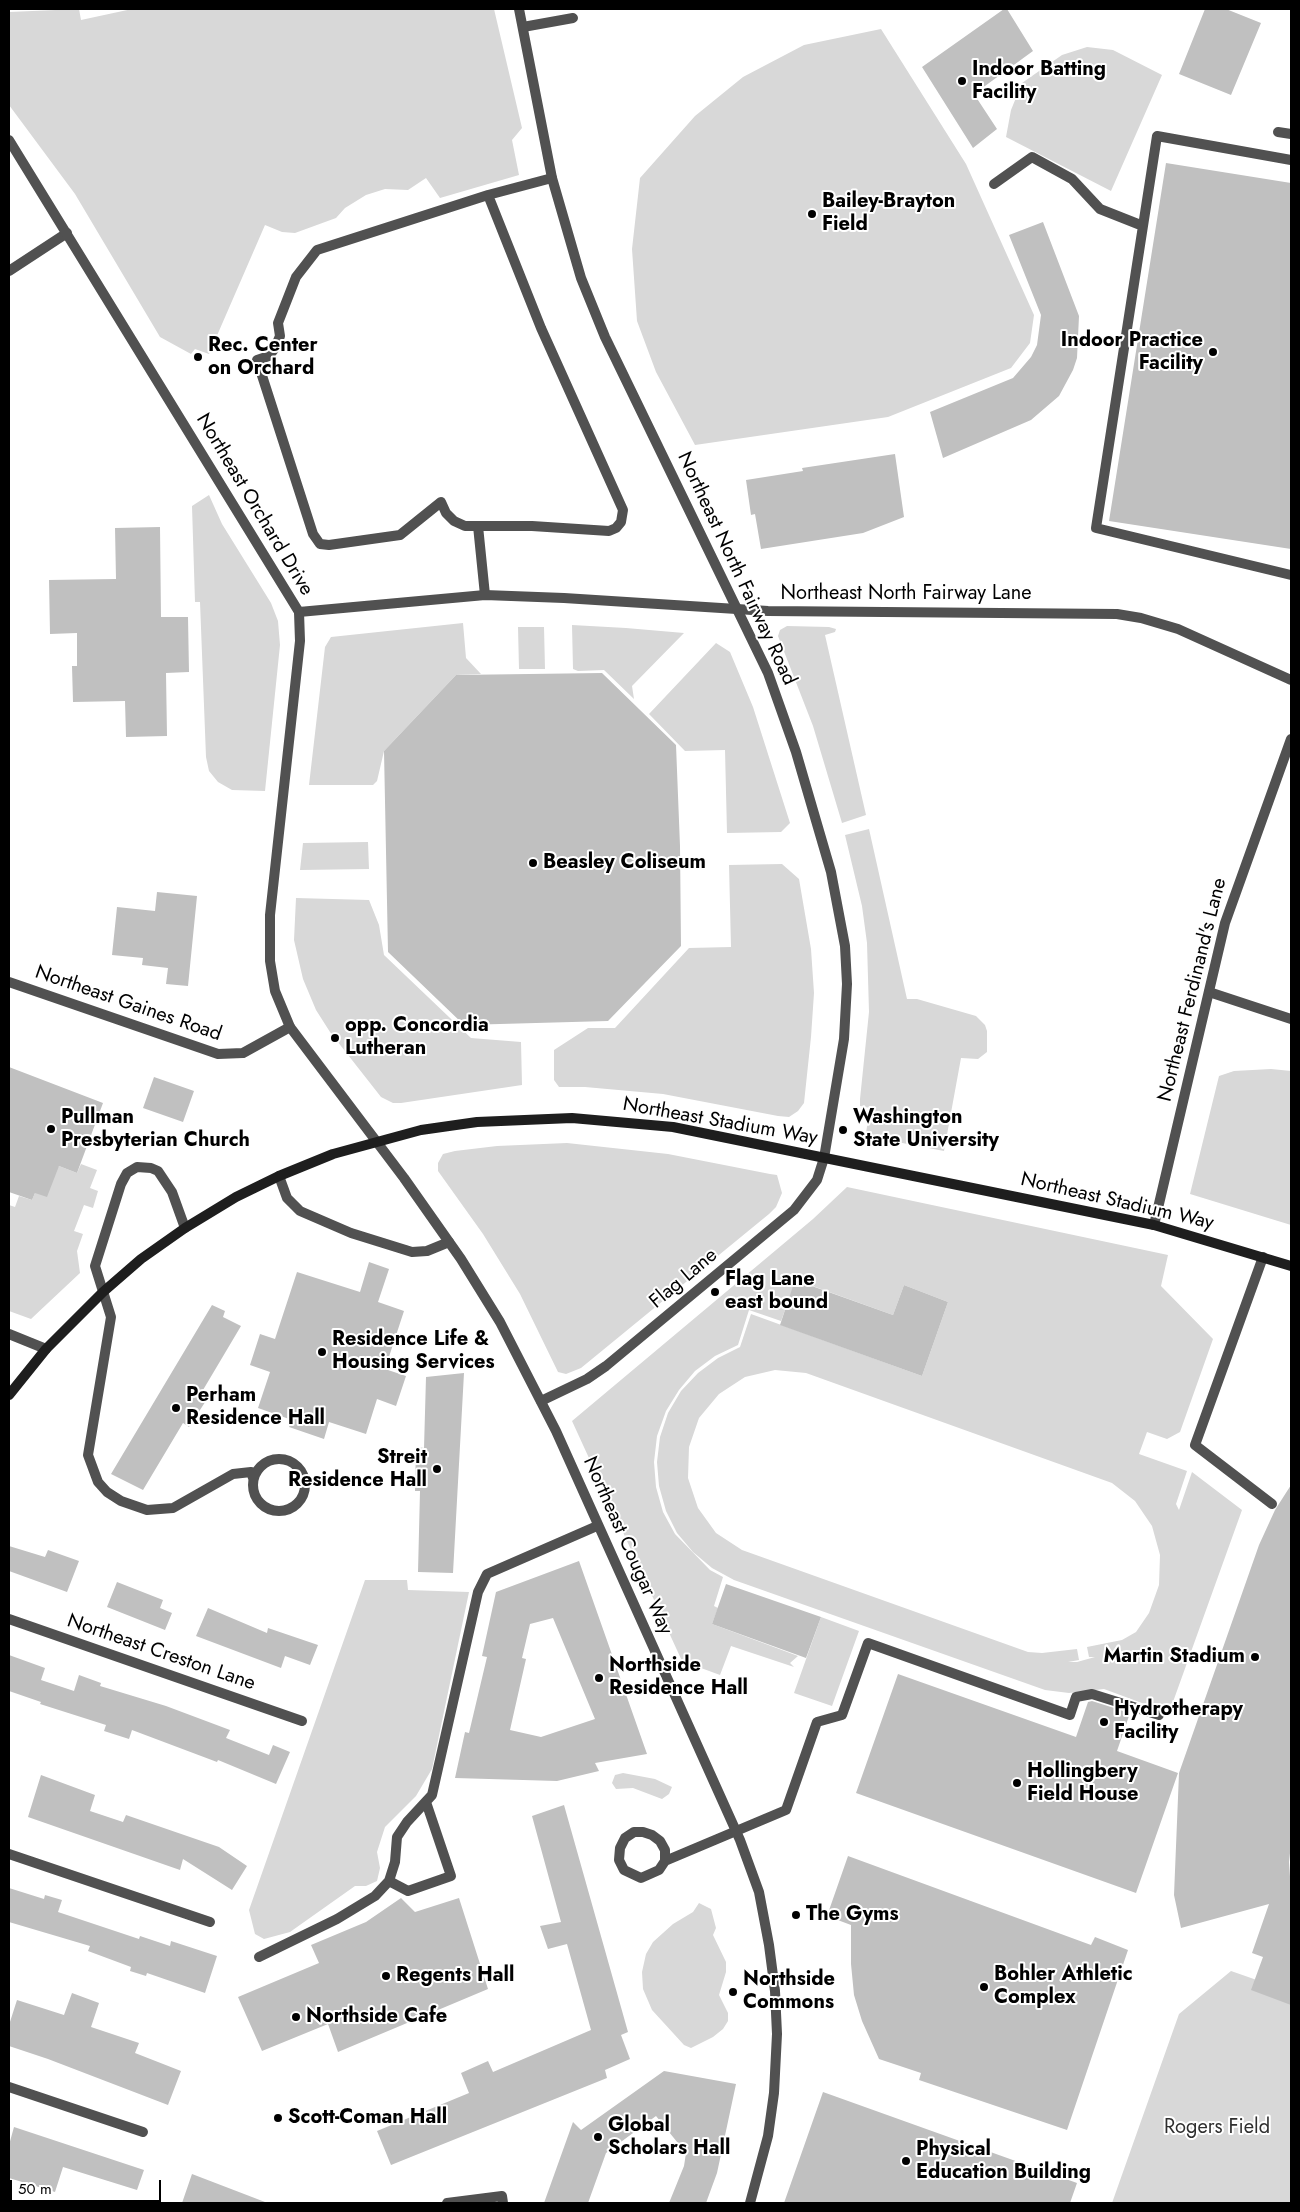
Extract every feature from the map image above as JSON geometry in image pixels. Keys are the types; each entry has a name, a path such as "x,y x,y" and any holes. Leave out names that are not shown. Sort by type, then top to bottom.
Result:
{"main road":[{"name":"Northeast Stadium Way","path":"9,1395 46,1349 103,1292 141,1259 185,1228 236,1197 279,1176 333,1154 422,1130 477,1122 572,1118 673,1127 1154,1225 1291,1266"}],"street":[{"name":"Northeast North Fairway Road","path":"519,9 552,178 581,278 603,332 768,673 796,752 831,872 845,946 847,984 844,1039 824,1158"},
{"path":"523,27 573,18"},
{"path":"1278,132 1291,134"},
{"path":"1291,160 1157,136 1096,528 1291,575"},
{"name":"Northeast Orchard Drive","path":"9,140 68,233 299,612 300,641 270,915 271,974 290,1027 356,1117 378,1141"},
{"path":"994,184 1032,156 1072,178 1100,209 1143,226"},
{"path":"488,195 540,328 623,510 621,522 616,528 609,531 532,526 465,526 454,521 446,514 440,502 400,535 329,545 320,544 313,534 257,360 269,356 275,348 280,336 278,323 296,277 317,250 488,195 552,178"},
{"path":"9,271 68,233"},
{"path":"478,526 485,595"},
{"name":"Northeast North Fairway Lane","path":"299,612 485,595 768,611 1117,614 1148,620 1178,629 1291,680"},
{"name":"Northeast Ferdinand's Lane","path":"1154,1225 1225,923 1239,879 1291,739"},
{"name":"Northeast Gaines Road","path":"9,982 218,1054 243,1053 290,1027"},
{"path":"1209,992 1291,1019"},
{"name":"Northeast Cougar Way","path":"378,1141 449,1242 500,1322 541,1401 736,1830 759,1892 775,1990 776,2034 774,2093 768,2136 750,2203"},
{"name":"Flag Lane","path":"541,1401 586,1379 606,1366 794,1210 817,1180 824,1158"},
{"path":"185,1228 172,1192 158,1171 152,1168 137,1167 127,1173 107,1223 95,1266 111,1317 88,1456 98,1482 121,1501 147,1510 159,1511 183,1504 209,1486 233,1474 251,1472 254,1478 253,1490 256,1498 261,1504 275,1511 291,1508 297,1504 306,1487 301,1470 286,1459 268,1460 260,1466 254,1478"},
{"path":"279,1176 287,1198 300,1211 350,1234 412,1252 428,1251 449,1242"},
{"path":"1263,1257 1195,1445 1272,1504"},
{"path":"9,1334 46,1349"},
{"path":"259,1957 337,1918 375,1896 389,1881 394,1862 397,1837 407,1822 432,1795 476,1601 487,1574 574,1538 597,1526"},
{"name":"Northeast Creston Lane","path":"9,1619 302,1721"},
{"path":"665,1860 665,1850 660,1841 652,1835 643,1832 634,1832 626,1838 620,1848 619,1860 624,1870 641,1878 650,1876 658,1870 665,1860 786,1810 817,1722 842,1715 868,1643 1070,1715 1076,1697 1092,1694 1159,1715"},
{"path":"389,1881 408,1891 451,1876 426,1802"},
{"path":"9,1854 210,1922"},
{"path":"9,2086 143,2132"},
{"path":"447,2203 502,2196 503,2203"}],"green space":[{"path":"79,9 81,20 132,9 494,9 522,128 512,140 519,175 440,198 426,178 408,190 385,189 366,195 345,208 336,218 295,233 282,232 265,225 209,354 195,349 191,354 160,337 75,194 9,105 9,12"},
{"name":"Bailey-Brayton Field","path":"881,29 966,164 1034,315 1030,343 1011,368 888,417 695,445 656,372 637,321 632,249 640,178 695,116 743,77 804,45"},
{"path":"1087,47 1113,50 1162,75 1111,191 1006,137 1011,110 1022,83 1062,55"},
{"path":"209,495 222,524 271,603 278,621 280,645 265,791 232,790 218,782 209,771 206,757 200,602 195,602 192,506"},
{"path":"463,623 466,658 481,674 456,675 384,751 377,781 373,785 309,785 325,647 331,637"},
{"path":"572,625 684,633 632,686 634,699 604,670 578,671 573,669"},
{"path":"787,626 829,627 836,629 835,632 825,635 866,815 842,823 813,726 778,636 780,630"},
{"path":"518,627 544,627 545,669 519,669"},
{"path":"716,643 730,652 753,707 790,823 781,832 727,833 725,750 685,751 649,714"},
{"path":"869,829 907,999 917,999 976,1016 985,1025 987,1031 987,1052 978,1059 961,1058 944,1151 871,1137 866,1133 870,1108 860,1106 860,1099 869,1012 867,943 862,906 845,835"},
{"path":"368,842 369,869 300,870 303,843"},
{"path":"782,864 799,879 811,949 814,993 804,1103 798,1111 789,1117 778,1116 663,1094 585,1087 559,1087 554,1080 554,1050 588,1028 615,1028 689,948 731,947 729,865"},
{"path":"296,898 369,900 379,925 384,955 471,1038 521,1042 522,1085 401,1103 393,1103 381,1097 330,1032 316,1010 303,979 294,940"},
{"path":"1271,1069 1291,1071 1291,1225 1190,1194 1219,1076 1234,1071"},
{"path":"567,1143 668,1154 777,1175 782,1193 776,1207 769,1214 581,1368 566,1374 558,1372 520,1294 483,1234 438,1171 438,1163 443,1154 455,1151 497,1146"},
{"path":"81,1164 97,1170 90,1188 98,1191 93,1208 84,1205 74,1231 83,1234 77,1251 80,1273 31,1319 9,1311 9,1205 15,1207 19,1196 32,1200 35,1193 59,1166 77,1173"},
{"path":"847,1187 1168,1255 1161,1286 1213,1339 1180,1432 1167,1439 1147,1432 1139,1454 1187,1471 1176,1504 1179,1510 1192,1472 1242,1510 1169,1713 1104,1689 1069,1693 1045,1690 734,1580 712,1568 693,1552 677,1533 666,1511 659,1486 657,1462 660,1437 668,1413 681,1391 698,1373 718,1358 740,1347 751,1314 922,1376 948,1302 904,1285 893,1315 796,1280 781,1321 749,1310 738,1345 715,1356 695,1371 679,1390 666,1411 657,1436 654,1462 656,1487 663,1512 675,1534 710,1570 723,1577 714,1606 718,1608 712,1624 798,1656 790,1663 794,1667 731,1646 720,1675 682,1661 572,1421 813,1219","holes":["775,1370 806,1373 1112,1483 1135,1501 1152,1526 1160,1555 1159,1585 1149,1613 1136,1632 1122,1640 1087,1647 1089,1657 1095,1657 1077,1662 1068,1662 1079,1660 1077,1649 1042,1653 1028,1652 742,1550 716,1533 698,1508 688,1478 689,1447 699,1418 719,1394 745,1377"]},
{"path":"365,1580 407,1580 408,1590 469,1592 432,1769 416,1796 385,1827 377,1852 380,1868 377,1881 366,1886 355,1886 290,1932 264,1939 255,1934 249,1910"},
{"path":"821,1617 859,1631 832,1706 794,1693"},
{"path":"623,1773 655,1779 672,1787 669,1794 662,1799 633,1788 616,1789 612,1783 615,1775"},
{"name":"Northside Commons","path":"699,1903 711,1909 716,1928 713,1935 726,1962 726,1972 719,1995 728,2013 728,2021 723,2029 713,2037 691,2048 684,2045 652,2010 643,1989 642,1972 646,1954 653,1942 673,1924 693,1912"},
{"name":"Rogers Field","path":"1231,1971 1291,1992 1291,2203 1112,2203 1179,2014"}],"building":[{"name":"Indoor Batting Facility","path":"1004,9 1007,9 1033,51 974,94 997,129 973,148 922,67"},
{"path":"1205,9 1226,9 1261,23 1231,95 1179,74"},
{"name":"Indoor Practice Facility","path":"1166,163 1291,183 1291,549 1109,521"},
{"path":"1043,222 1079,316 1077,358 1073,370 1059,396 1031,420 943,458 930,412 1013,378 1031,357 1037,345 1041,315 1009,235"},
{"path":"895,454 904,517 863,533 761,549 755,514 751,515 746,480 803,471 802,468"},
{"path":"160,527 161,617 188,617 189,672 166,673 167,736 126,737 125,701 73,702 72,666 77,666 77,633 50,634 49,580 116,579 115,528"},
{"name":"Beasley Coliseum","path":"602,673 676,745 681,946 608,1021 464,1025 388,952 384,751 456,675"},
{"path":"157,892 197,896 188,986 166,984 168,968 142,965 143,958 112,955 117,907 155,911"},
{"name":"Pullman Presbyterian Church","path":"9,1067 103,1103 77,1173 59,1166 47,1197 35,1193 32,1200 9,1192"},
{"path":"154,1077 194,1091 183,1122 143,1108"},
{"name":"Residence Life & Housing Services","path":"369,1262 389,1269 378,1302 404,1311 385,1369 406,1376 396,1406 377,1399 366,1434 329,1422 324,1439 289,1427 292,1420 258,1408 270,1372 250,1365 260,1334 275,1339 297,1272 360,1292"},
{"path":"795,1280 893,1315 904,1285 948,1302 922,1376 780,1325"},
{"name":"Perham Residence Hall","path":"212,1305 225,1311 223,1317 241,1326 203,1390 211,1393 189,1427 183,1423 143,1490 111,1474"},
{"name":"Streit Residence Hall","path":"464,1373 453,1573 418,1572 420,1491 415,1491 416,1447 424,1448 426,1377"},
{"name":"Martin Stadium","path":"1291,1485 1291,1844 1289,1862 1291,1891 1291,2005 1251,1990 1263,1957 1252,1953 1269,1904 1181,1928 1174,1895 1179,1773 1259,1545 1275,1510"},
{"path":"9,1546 45,1557 48,1550 79,1561 67,1592 9,1571"},
{"name":"Northside Residence Hall","path":"579,1561 647,1754 595,1763 599,1771 557,1781 455,1778 465,1732 469,1733 487,1657 482,1656 496,1592","holes":["553,1618 595,1719 541,1737 510,1730 526,1659 522,1658 530,1624"]},
{"path":"117,1582 163,1600 160,1608 172,1613 165,1630 107,1607"},
{"path":"726,1584 821,1617 806,1658 712,1624"},
{"path":"208,1608 267,1633 268,1628 318,1645 310,1665 285,1656 281,1668 196,1636"},
{"path":"9,1655 45,1668 41,1680 74,1691 79,1675 101,1683 100,1686 166,1706 230,1730 226,1738 269,1755 273,1745 290,1752 276,1784 218,1760 217,1762 132,1730 129,1739 104,1731 106,1725 40,1704 41,1702 9,1691"},
{"name":"Hollingbery Field House","path":"898,1674 1076,1737 1088,1702 1092,1701 1130,1713 1117,1751 1178,1773 1136,1893 856,1793"},
{"path":"41,1775 95,1795 90,1811 123,1822 126,1815 219,1847 247,1866 232,1890 183,1859 180,1870 28,1817"},
{"path":"564,1805 628,2032 621,2035 630,2059 605,2070 607,2078 391,2165 377,2131 469,2093 461,2073 488,2061 493,2072 591,2030 567,1944 548,1949 540,1926 561,1922 532,1816"},
{"name":"Bohler Athletic Complex","path":"848,1856 1091,1945 1095,1937 1128,1950 1067,2130 919,2080 921,2073 879,2059 862,2021 854,1995 851,1964 851,1925 827,1916"},
{"path":"9,1888 44,1899 45,1895 62,1900 58,1912 139,1939 140,1936 170,1946 171,1941 217,1956 205,1993 147,1973 146,1976 130,1971 131,1967 88,1951 90,1946 9,1922"},
{"path":"401,1898 415,1912 459,1898 488,1989 338,2052 328,2024 262,2051 238,1997 319,1963 311,1945 366,1922"},
{"path":"72,1993 99,2003 91,2027 139,2043 135,2053 181,2071 168,2105 9,2046 9,2025 17,2000 64,2015"},
{"name":"Global Scholars Hall","path":"664,2071 736,2084 717,2173 706,2203 669,2203 684,2166 686,2153 656,2116 606,2153 588,2203 544,2203 573,2122 581,2130"},
{"name":"Physical Education Building","path":"823,2092 1077,2183 1070,2203 784,2203"},
{"path":"14,2127 144,2170 137,2190 63,2167 55,2192 9,2178 9,2145"},
{"path":"192,2174 265,2202 265,2203 182,2203"}],"place":[{"name":"Indoor Batting Facility","path":"962,81"},
{"name":"Bailey-Brayton Field","path":"812,214"},
{"name":"Indoor Practice Facility","path":"1213,352"},
{"name":"Rec. Center on Orchard","path":"198,357"},
{"name":"Beasley Coliseum","path":"533,863"},
{"name":"opp. Concordia Lutheran","path":"335,1038"},
{"name":"Pullman Presbyterian Church","path":"51,1129"},
{"name":"Washington State University","path":"843,1130"},
{"name":"Flag Lane east bound","path":"715,1292"},
{"name":"Residence Life & Housing Services","path":"322,1352"},
{"name":"Perham Residence Hall","path":"176,1408"},
{"name":"Streit Residence Hall","path":"437,1469"},
{"name":"Martin Stadium","path":"1255,1657"},
{"name":"Northside Residence Hall","path":"599,1678"},
{"name":"Hydrotherapy Facility","path":"1104,1722"},
{"name":"Hollingbery Field House","path":"1017,1783"},
{"name":"The Gyms","path":"796,1915"},
{"name":"Regents Hall","path":"386,1976"},
{"name":"Bohler Athletic Complex","path":"984,1987"},
{"name":"Northside Commons","path":"733,1992"},
{"name":"Northside Cafe","path":"296,2017"},
{"name":"Scott-Coman Hall","path":"278,2118"},
{"name":"Global Scholars Hall","path":"598,2137"},
{"name":"Physical Education Building","path":"906,2161"}]}
